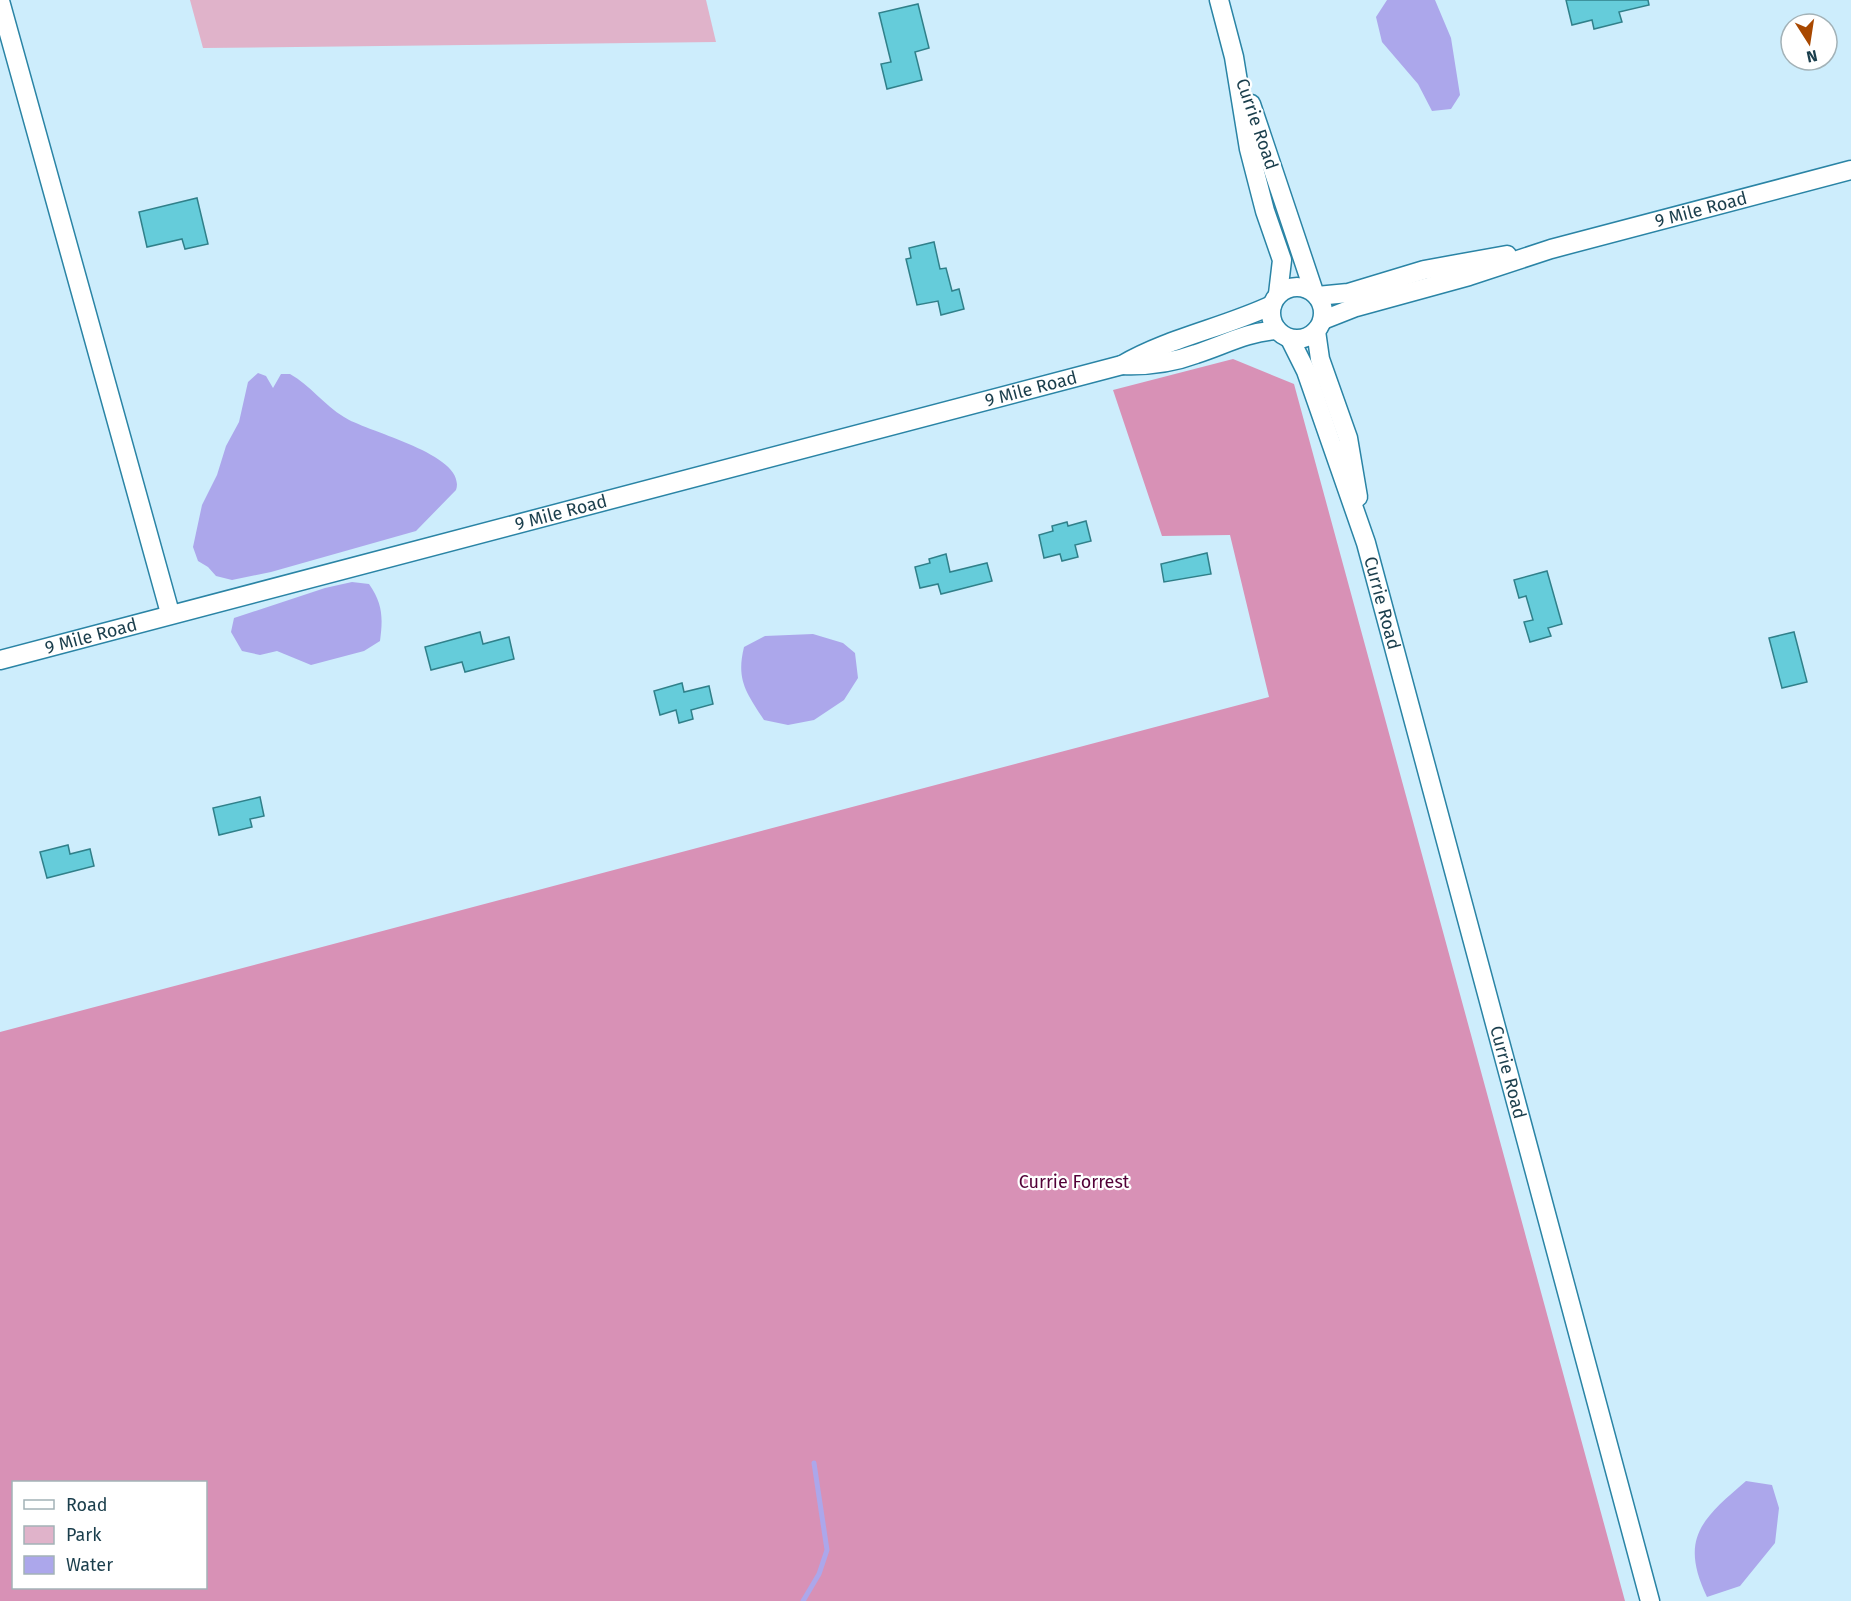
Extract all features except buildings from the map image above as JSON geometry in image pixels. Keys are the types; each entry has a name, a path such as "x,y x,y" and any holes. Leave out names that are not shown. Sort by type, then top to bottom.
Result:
{"street":[{"name":"Currie Road","path":"1219,0 1234,57 1316,294"},
{"path":"0,1 170,613"},
{"name":"Currie Road","path":"1234,57 1249,149 1265,211 1282,260 1275,300"},
{"name":"9 Mile Road","path":"1320,325 1356,307 1469,276 1551,249 1851,170"},
{"name":"9 Mile Road","path":"1316,294 1348,293 1404,275 1466,261 1551,249"},
{"path":"1296,286 1316,294 1323,307 1320,325 1304,338 1284,334 1270,316 1275,300 1296,286"},
{"name":"9 Mile Road","path":"0,660 170,613 1122,365 1144,352 1240,320 1275,300"},
{"name":"Currie Road","path":"1320,325 1320,359 1348,438 1366,543"},
{"name":"9 Mile Road","path":"1122,365 1150,366 1173,361 1251,333 1284,334"},
{"name":"Currie Road","path":"1284,334 1306,371 1366,543 1650,1601"}],"green space":[{"path":"190,0 706,0 716,42 203,48"},
{"name":"Currie Forrest","path":"1233,359 1294,384 1625,1601 0,1601 0,1032 1269,697 1230,535 1162,536 1113,390"}],"water":[{"path":"1387,0 1435,0 1451,38 1460,95 1451,109 1432,111 1418,84 1382,42 1376,17"},
{"path":"258,373 266,376 273,388 281,374 290,374 344,417 432,455 447,466 456,477 456,490 416,531 271,572 232,580 216,576 198,561 193,547 202,505 217,475 226,446 239,422 248,382"},
{"path":"352,582 369,584 381,611 380,641 364,651 311,665 277,651 260,655 242,651 231,632 234,618 325,588"},
{"path":"813,634 843,643 855,653 858,678 844,700 814,720 788,725 764,720 744,685 741,668 744,647 765,636"},
{"path":"1746,1481 1772,1485 1779,1508 1775,1543 1740,1586 1707,1597 1699,1577 1695,1559 1695,1544 1707,1519"}],"waterway":[{"path":"803,1601 819,1574 827,1550 814,1463"}]}
